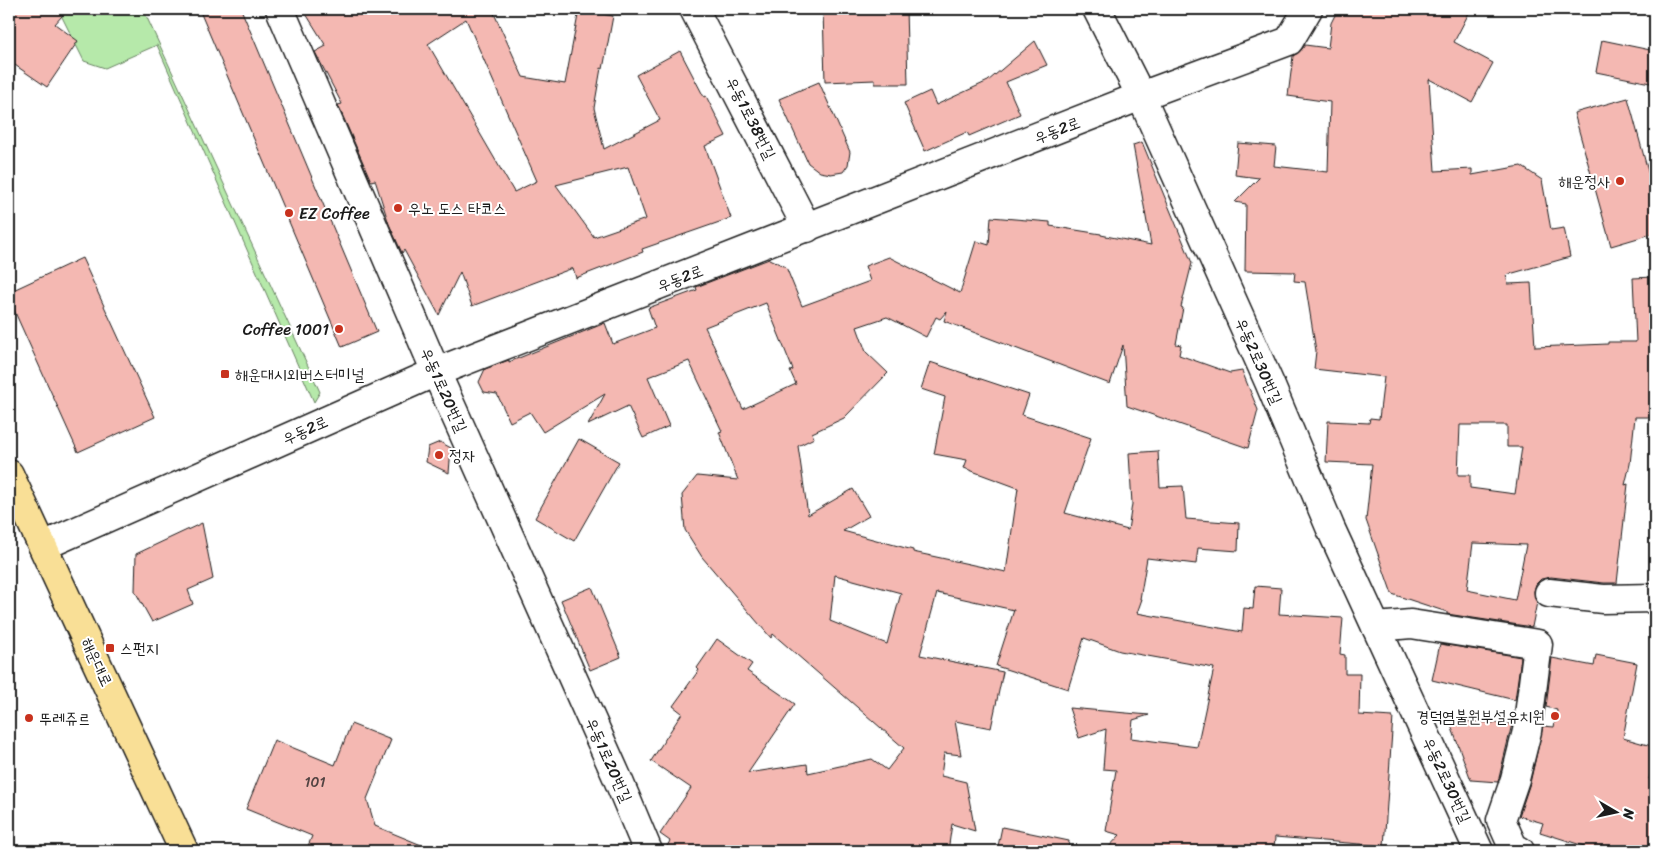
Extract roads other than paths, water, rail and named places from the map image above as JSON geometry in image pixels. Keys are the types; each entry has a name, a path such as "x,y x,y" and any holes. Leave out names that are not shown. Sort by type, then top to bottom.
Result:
{"main road":[{"name":"해운대로","path":"9,474 184,851"}],"street":[{"name":"우동1로20번길","path":"280,9 436,372 648,851"},
{"name":"우동1로38번길","path":"694,9 807,228"},
{"name":"우동2로30번길","path":"1097,9 1141,96 1269,382 1330,527 1479,851"},
{"name":"우동2로","path":"43,546 436,372 1141,96 1289,41 1308,9"},
{"path":"1549,593 1603,599 1655,598"},
{"path":"1376,627 1411,624 1538,644 1527,731 1515,779 1501,820 1513,847 1520,851"}],"place":[{"name":"해운정사","path":"1620,181"},
{"name":"우노 도스 타코스","path":"398,208"},
{"name":"EZ Coffee","path":"289,213"},
{"name":"Coffee 1001","path":"339,329"},
{"name":"해운대시외버스터미널","path":"225,374"},
{"name":"정자","path":"439,455"},
{"name":"스펀지","path":"110,648"},
{"name":"경덕염불원부설유치원","path":"1555,716"},
{"name":"뚜레쥬르","path":"29,718"}]}
